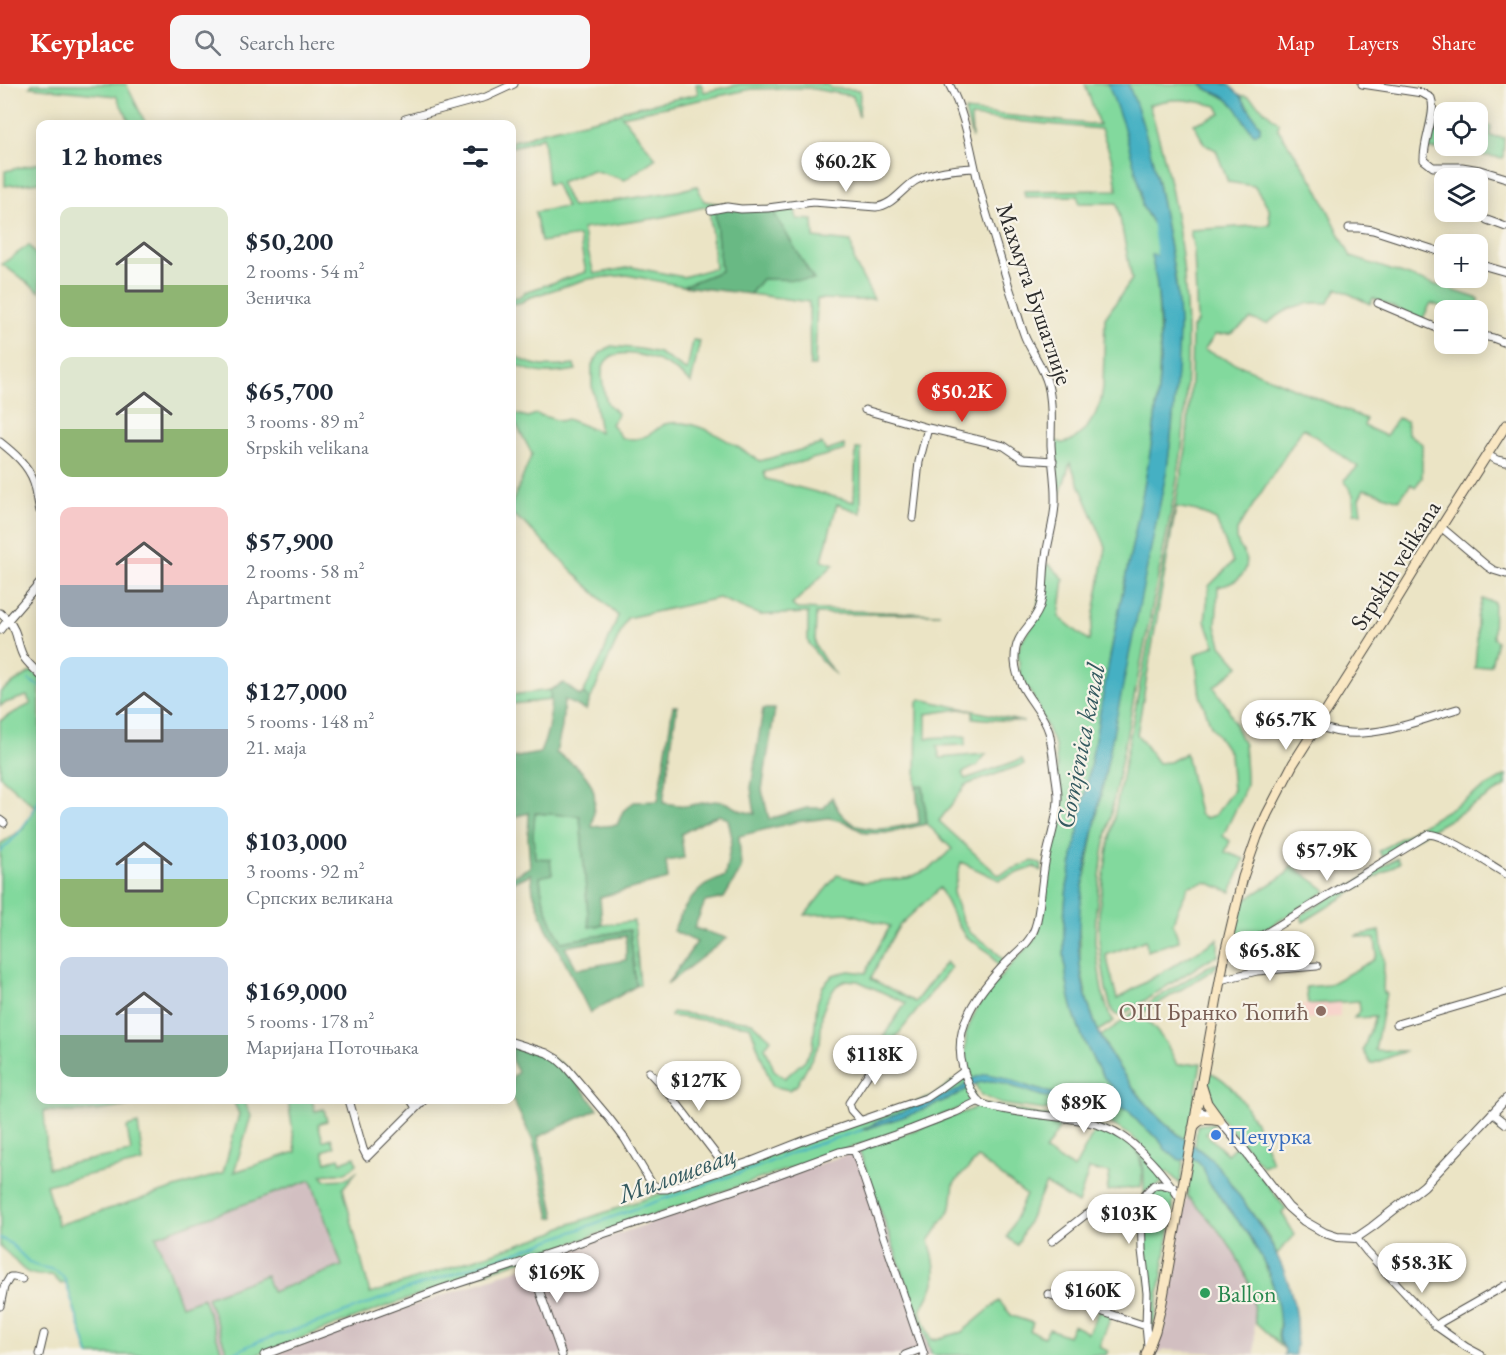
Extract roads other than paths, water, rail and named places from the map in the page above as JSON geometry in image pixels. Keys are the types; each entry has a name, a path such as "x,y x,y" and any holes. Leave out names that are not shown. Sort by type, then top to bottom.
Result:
{"main road":[{"name":"Srpskih velikana","path":"1147,1353 1162,1302 1180,1199 1178,1187 1193,1128 1225,953 1243,877 1261,829 1282,783 1506,425"},
{"path":"1201,1082 1205,1098 1220,1122"},
{"path":"1193,1128 1198,1122 1206,1119 1220,1122"}],"street":[{"path":"405,119 486,97 514,84"},
{"name":"Махмута Бушатлије","path":"949,84 962,112 983,203 1025,336 1046,377 1049,388 1055,492 1055,508 1045,562 1042,597 1035,616 1017,642 1015,665 1020,684 1047,726 1057,787 1057,808 1045,863 1036,927 1032,938 1002,968 973,1004 964,1022 960,1057 965,1074 979,1101"},
{"path":"1362,84 1422,93 1431,98 1433,105 1424,151 1424,160 1430,166 1462,167 1506,178"},
{"path":"711,210 727,207 768,208 813,202 884,206 913,182 931,174 974,168"},
{"path":"1488,220 1506,227"},
{"path":"1349,228 1373,230 1434,250"},
{"path":"1488,267 1506,272"},
{"path":"1378,303 1434,328"},
{"path":"1488,337 1506,343"},
{"path":"865,410 1004,446 1023,459 1053,461"},
{"path":"913,518 919,462 928,428"},
{"path":"0,442 29,471 36,489"},
{"path":"1487,455 1506,462"},
{"path":"1441,527 1486,566 1506,574"},
{"path":"0,630 36,588"},
{"path":"0,613 16,629 19,645 26,660 36,671"},
{"path":"1317,726 1338,732 1364,733 1395,727 1457,709"},
{"path":"1225,953 1238,950 1429,834 1452,842 1506,874"},
{"path":"1220,980 1257,971 1317,966"},
{"path":"1397,1024 1506,992"},
{"path":"516,1043 547,1053 566,1067 625,1139 652,1184 660,1189 667,1189 752,1161 926,1098 965,1074"},
{"path":"860,1120 851,1110 849,1103 882,1053"},
{"path":"649,1072 672,1097 727,1169"},
{"path":"1196,1112 1206,1114 1220,1122 1230,1132 1295,1215 1325,1233 1337,1237 1356,1238 1424,1186 1506,1099"},
{"path":"264,1355 431,1292 529,1261 838,1152 854,1149 956,1112 979,1101 986,1105 1082,1121 1110,1129 1134,1145 1178,1187"},
{"path":"350,1104 367,1157 420,1104"},
{"path":"414,1104 416,1108"},
{"path":"1492,1113 1506,1124"},
{"path":"854,1149 923,1352 904,1355"},
{"path":"1147,1353 1147,1293 1142,1250 1142,1202 1145,1194 1154,1185 1178,1187"},
{"path":"1052,1241 1085,1215 1106,1207 1142,1202"},
{"path":"1356,1238 1426,1317 1459,1342 1481,1355"},
{"path":"529,1261 562,1355"},
{"path":"0,1306 4,1287 10,1277 22,1279"},
{"path":"1436,1326 1506,1285"},
{"path":"1048,1294 1146,1326"},
{"path":"39,1355 44,1334"}],"water":[{"path":"1108,84 1128,84 1148,141 1174,272 1179,328 1175,398 1167,469 1086,867 1080,908 1078,946 1080,965 1088,1004 1095,1024 1119,1068 1164,1123 1219,1167 1274,1249 1283,1268 1295,1310 1297,1332 1295,1355 1284,1355 1285,1349 1279,1341 1278,1307 1267,1268 1249,1235 1209,1183 1203,1167 1194,1159 1176,1158 1128,1110 1042,1096 992,1081 977,1083 955,1096 915,1113 860,1131 881,1120 958,1090 974,1078 986,1074 1063,1096 1104,1103 1122,1103 1118,1094 1096,1066 1080,1030 1069,990 1064,949 1067,887 1144,490 1160,367 1157,282 1151,255 1160,255 1162,245 1160,235 1142,206 1141,190 1123,125"},
{"path":"1201,84 1228,84 1240,95 1260,126 1260,131 1255,134 1231,102"}],"waterway":[{"name":"Gomjenica kanal","path":"1156,221 1162,262"},
{"path":"29,680 36,684"},
{"path":"0,851 23,827 36,806"},
{"name":"Милошевац","path":"229,1355 259,1341 534,1246 757,1167 804,1148 862,1130"},
{"path":"0,1238 11,1244 30,1263 53,1270 65,1280 89,1355"}],"place":[{"name":"ОШ Бранко Ћопић","path":"1321,1011"},
{"name":"Печурка","path":"1216,1135"},
{"name":"Ballon","path":"1205,1293"}]}
